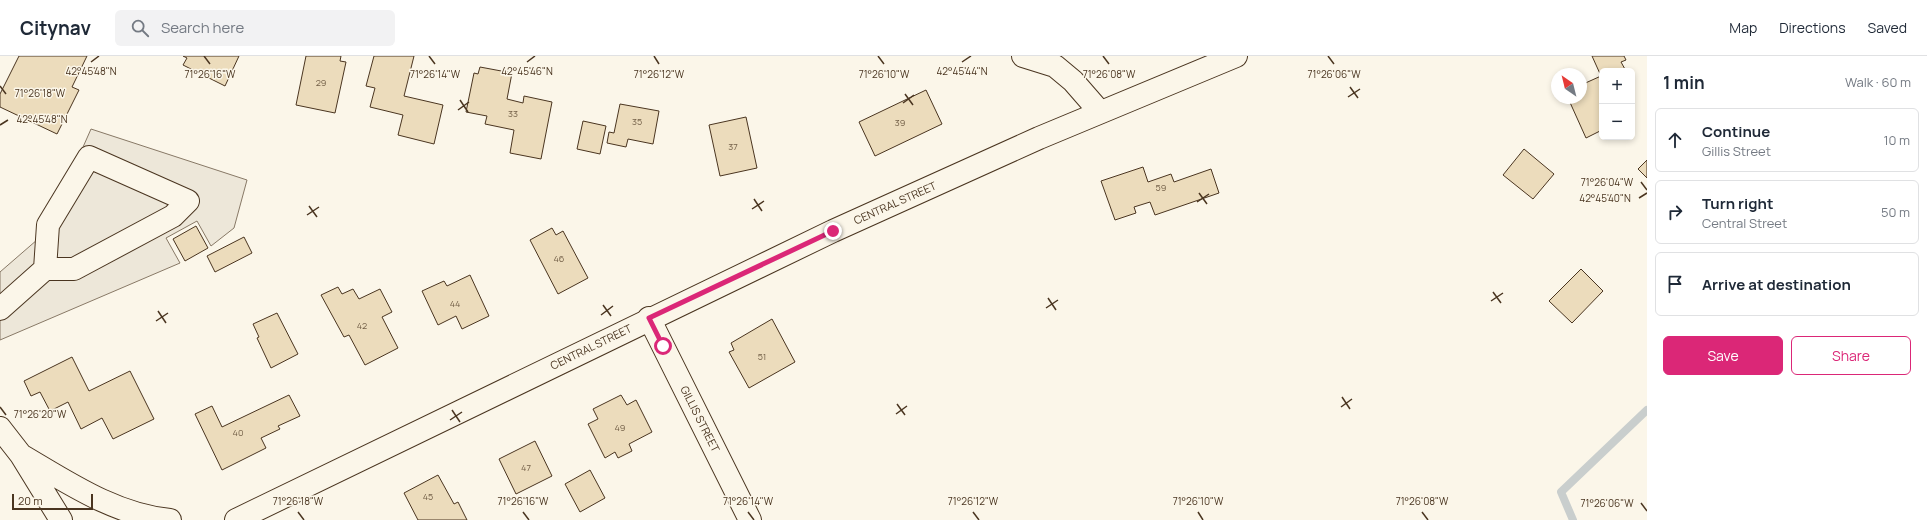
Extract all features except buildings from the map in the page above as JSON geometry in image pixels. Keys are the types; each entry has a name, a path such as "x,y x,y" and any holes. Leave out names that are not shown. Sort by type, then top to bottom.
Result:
{"main road":[{"path":"1023,56 1055,66 1073,81 1100,112"},
{"name":"CENTRAL STREET","path":"236,520 649,318 833,231 1100,112 1236,56"},
{"path":"0,309 45,269 74,269 172,216 188,200 89,157 48,225 45,269"},
{"name":"GILLIS STREET","path":"649,318 750,520"},
{"path":"0,428 21,455 61,520"},
{"path":"21,455 86,494 121,508 158,519 170,520"}],"shaded area":[{"path":"91,129 247,180 234,228 211,246 197,221 166,238 180,263 0,340 0,272 45,233"}],"waterway":[{"path":"1573,520 1561,492 1647,410"}],"route":[{"path":"663,346 649,318 833,231"}]}
